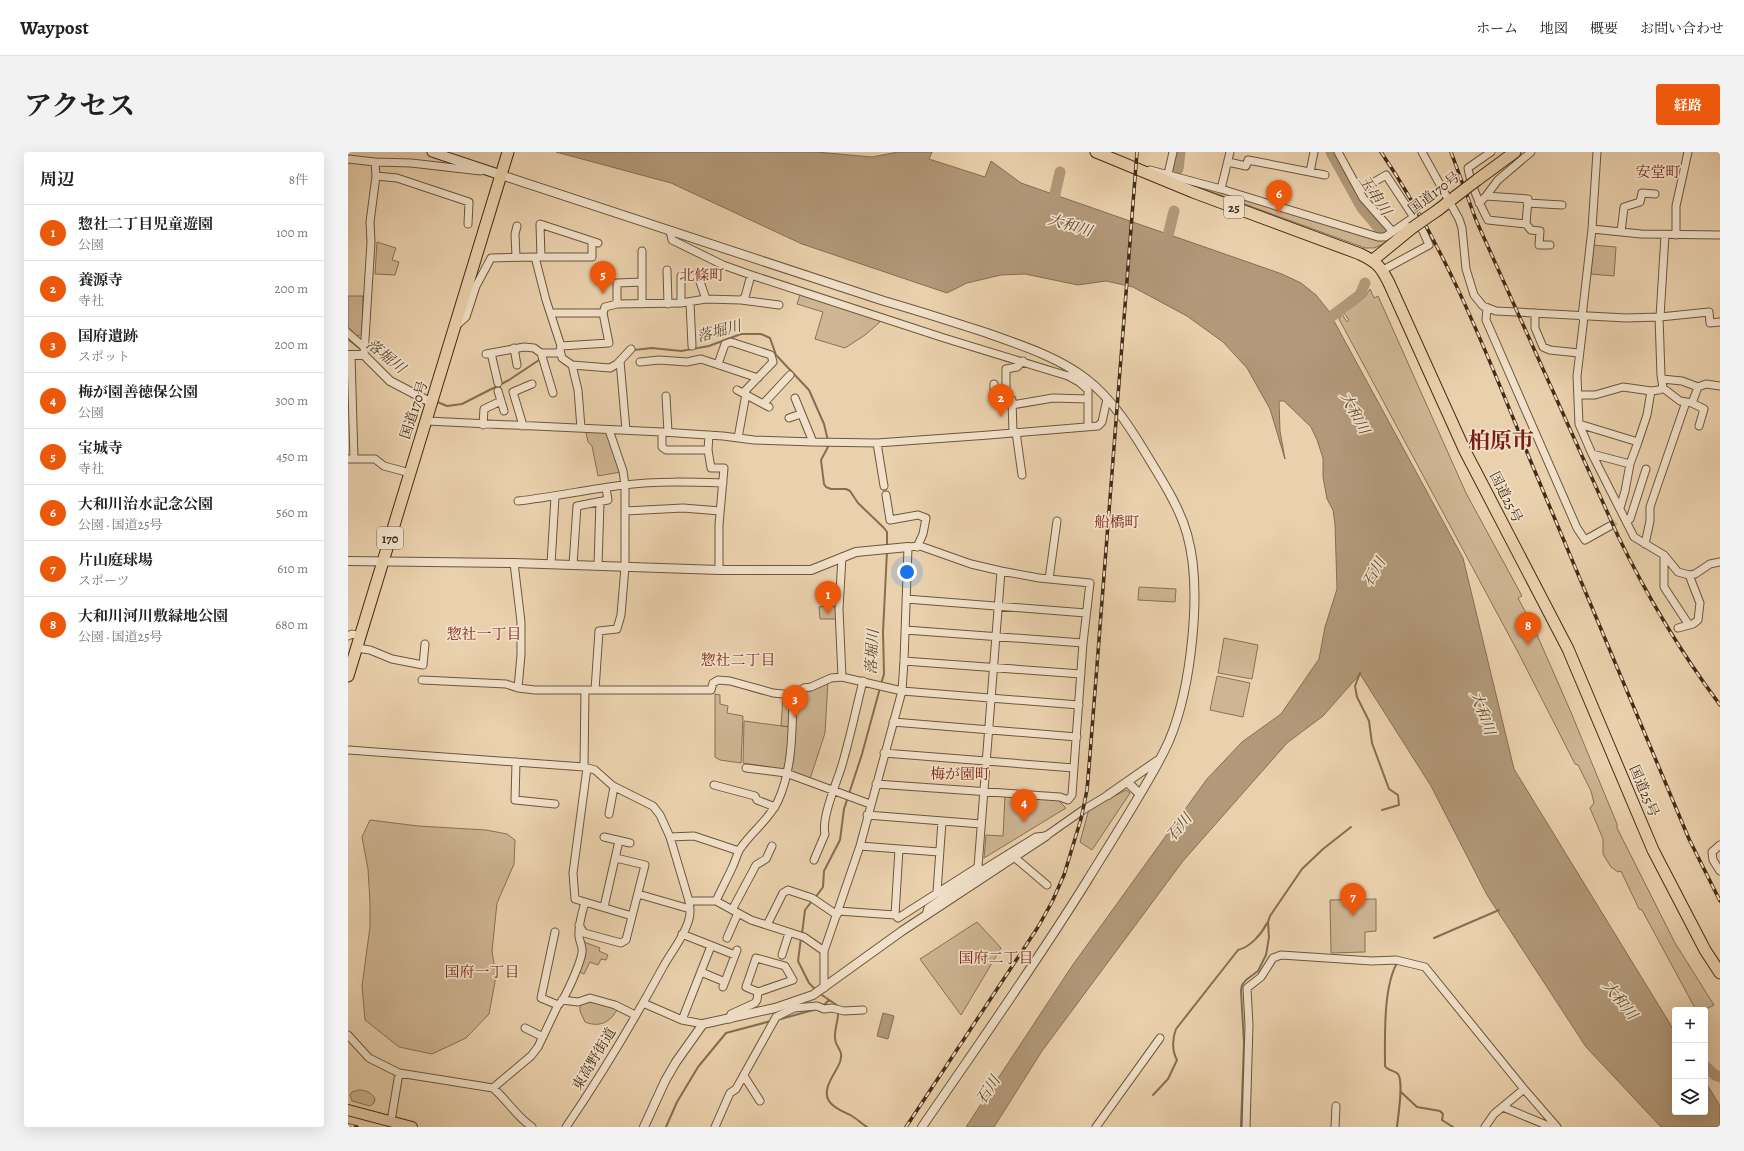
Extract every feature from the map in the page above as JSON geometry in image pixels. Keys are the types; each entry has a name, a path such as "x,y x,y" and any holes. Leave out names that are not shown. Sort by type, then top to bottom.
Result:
{"highway":[{"name":"国道170号","path":"348,676 508,152"},
{"name":"国道25号","path":"1096,152 1116,157 1144,173 1373,260 1383,270 1465,451 1568,648 1653,850 1705,950 1720,973"},
{"name":"国道170号","path":"1373,260 1412,228 1515,152"}],"main road":[{"path":"432,152 488,171 502,172"},
{"path":"348,1110 408,1126"}],"street":[{"path":"1168,174 1173,152"},
{"path":"1221,189 1230,152"},
{"path":"1310,172 1314,152"},
{"path":"1338,152 1363,198 1393,232"},
{"path":"1422,152 1453,198 1462,228 1469,281 1478,301 1487,308 1496,311 1626,318 1659,317 1709,312 1710,323 1720,322"},
{"path":"1491,152 1468,168 1470,178 1488,220 1526,224 1531,230 1540,230 1539,245 1550,245"},
{"path":"1480,203 1498,180 1531,152"},
{"path":"1597,152 1592,229 1577,376 1579,424 1592,454 1620,508 1623,519 1634,537 1664,555 1678,572 1689,575 1695,574 1710,564 1720,562"},
{"path":"1676,235 1676,206 1688,152"},
{"path":"348,158 375,162 411,163 488,171"},
{"path":"1228,162 1246,166 1248,160 1325,175"},
{"path":"364,352 371,242 370,222 376,176 375,162"},
{"path":"1144,173 1150,170 1168,174 1378,237 1385,237 1414,217"},
{"path":"502,172 670,231 1036,351 1079,374 1107,399 1137,439 1163,482 1178,511 1187,534 1191,556 1194,617 1189,666 1178,716 1168,744 1140,794 1063,919 922,1127"},
{"path":"1359,191 1386,175 1414,217 1429,245 1383,270"},
{"path":"376,176 397,178 468,202 468,224"},
{"path":"1621,232 1624,207 1640,202 1642,193 1655,194"},
{"path":"1486,196 1528,199 1526,224"},
{"path":"1528,203 1562,205"},
{"path":"456,326 466,317 476,286 491,258 516,257 538,257 592,258 595,242 540,224 538,257 546,300 551,313 562,358 572,365 610,368 620,361 631,349"},
{"path":"516,257 515,234 517,226"},
{"path":"1592,229 1665,235 1720,235"},
{"path":"670,231 672,240 723,265 944,338 1068,376 1085,386 1088,390 1088,426"},
{"path":"1665,235 1659,317 1663,388 1680,401 1704,409 1699,426"},
{"path":"642,251 642,304"},
{"path":"667,270 668,304"},
{"path":"697,273 706,299"},
{"path":"741,300 745,297 751,275"},
{"path":"681,276 681,303"},
{"path":"617,304 617,283 642,282"},
{"path":"541,353 609,343 603,313 606,307 617,304 668,304 706,299 741,300 779,305"},
{"path":"690,302 692,346"},
{"path":"1487,308 1486,320 1577,528 1585,540 1610,526"},
{"path":"551,313 603,313"},
{"path":"1535,313 1535,328 1543,347 1550,350 1579,353"},
{"path":"348,333 390,381 433,400"},
{"path":"718,364 725,344 731,342 771,355 773,362 742,392 738,438"},
{"path":"514,348 517,364"},
{"path":"498,383 489,354 514,348 534,348 541,353 553,393"},
{"path":"364,352 349,355 351,460 376,460 384,466 410,473"},
{"path":"640,362 659,360 687,362 701,359 758,378"},
{"path":"620,361 626,430"},
{"path":"1022,475 1009,403 1006,369 1017,367 1023,361"},
{"path":"572,365 578,390 581,428"},
{"path":"1068,376 1079,374"},
{"path":"742,392 766,405 790,375"},
{"path":"1662,379 1682,381 1698,387"},
{"path":"522,426 513,392 532,384"},
{"path":"994,384 994,399 1009,403 1053,398 1088,400"},
{"path":"1645,544 1650,521 1650,507 1660,475 1689,403 1698,387 1706,384 1720,386"},
{"path":"1578,395 1595,395 1623,387 1652,391 1663,388"},
{"path":"498,391 504,411"},
{"path":"1620,508 1630,464 1647,415 1652,391"},
{"path":"666,396 665,432 662,447 666,450 708,450"},
{"path":"795,398 813,442"},
{"path":"427,421 665,432 813,442 876,443 1098,426 1102,422 1107,399"},
{"path":"482,424 484,410 501,401"},
{"path":"789,418 801,414"},
{"path":"1579,424 1638,442"},
{"path":"595,690 599,631 617,629 621,615 626,566 625,484 623,471 609,430"},
{"path":"709,435 708,450 711,468 724,468 720,511 719,570"},
{"path":"876,443 884,486"},
{"path":"1592,454 1630,464"},
{"path":"1623,519 1630,519 1646,469"},
{"path":"518,501 555,497 625,484 682,481 723,483"},
{"path":"573,565 577,506 608,500 606,488"},
{"path":"824,988 824,951 860,846 867,815 902,691 906,599 912,547 923,534 926,518 918,515 890,520 886,495"},
{"path":"551,564 555,497"},
{"path":"598,565 600,502"},
{"path":"625,511 683,508 720,511"},
{"path":"1048,579 1057,521"},
{"path":"348,562 514,562 719,570 811,570 856,552 920,546 971,564 1001,571 1048,579 1090,582 1083,643 1072,795 1068,800 1060,797 876,784"},
{"path":"1664,555 1664,587 1689,625"},
{"path":"842,557 839,609 842,677"},
{"path":"514,562 520,622 521,655 518,688"},
{"path":"980,869 981,824 1001,571"},
{"path":"1678,628 1689,625 1698,620 1700,603 1689,575"},
{"path":"906,599 1086,613"},
{"path":"905,630 1083,643"},
{"path":"348,636 352,634 360,636"},
{"path":"357,648 370,650 392,659 423,664 425,644"},
{"path":"904,661 1081,674"},
{"path":"422,680 506,684 518,688 535,690 711,690 713,683 718,680 730,681 773,693 793,695 804,688 811,687 831,678 842,677 902,691 1079,705"},
{"path":"814,860 825,834 824,830 828,810 842,766 863,681"},
{"path":"585,690 585,767 573,873 575,899 632,916"},
{"path":"716,901 732,869 739,850 750,834 763,823 779,799 789,764 792,736 793,695"},
{"path":"893,722 1077,737"},
{"path":"348,750 585,767 596,770 614,787 653,806 660,815 670,837 690,909 638,894"},
{"path":"884,754 1074,768"},
{"path":"715,1127 730,1093 736,1089 744,1076 774,1021 794,1005 824,988 900,930 926,915 1046,836 1127,782 1161,757"},
{"path":"516,762 515,800 555,804"},
{"path":"746,768 786,773 834,789 870,804"},
{"path":"1127,782 1140,794"},
{"path":"714,785 754,796 757,800 775,807"},
{"path":"609,814 614,787"},
{"path":"867,815 981,824"},
{"path":"937,892 942,821"},
{"path":"670,837 694,836 739,850"},
{"path":"766,925 783,893 788,890 812,898 838,913 895,916 898,918 937,892 1036,837 1046,836"},
{"path":"604,837 630,843"},
{"path":"604,907 619,840"},
{"path":"1720,845 1712,852 1713,860 1720,871"},
{"path":"728,938 735,911 756,865 766,859 772,846"},
{"path":"860,846 939,852"},
{"path":"895,916 899,849"},
{"path":"1014,857 1047,885"},
{"path":"579,925 584,933 621,943 626,940 645,865 616,858"},
{"path":"926,915 928,908 980,869"},
{"path":"689,901 716,901 752,920 802,937 824,951"},
{"path":"493,1088 531,1056 543,1037 577,968 582,951 579,938 579,925 585,902"},
{"name":"東高野街道","path":"566,1127 597,1080 643,1003 682,934 689,919 690,909"},
{"path":"555,932 541,998 560,1002 578,1002 590,998 615,1005 635,1015"},
{"path":"782,955 789,933"},
{"path":"682,934 711,946 736,952 724,984 701,972"},
{"path":"682,1020 711,946"},
{"path":"1246,1127 1249,1025 1247,988 1261,977 1273,958 1281,955 1372,961 1396,960 1425,967 1524,1089 1557,1127"},
{"path":"756,958 785,966 793,980 758,992 746,986 756,958"},
{"path":"730,1019 732,1014 755,1003 758,992"},
{"path":"643,1003 682,1020 703,1024 794,1005 817,1006 824,1009 832,1008 844,1011 863,1010"},
{"path":"644,1127 665,1081 676,1062 703,1024"},
{"path":"525,1028 543,1037"},
{"path":"348,1036 369,1058 398,1073 493,1088 502,1096 513,1110 532,1127"},
{"path":"1096,1127 1160,1038"},
{"path":"391,1121 398,1073"},
{"path":"744,1076 760,1101"},
{"path":"1485,1127 1494,1114 1524,1089"},
{"path":"1335,1127 1336,1106"},
{"path":"1503,1107 1551,1127"}],"shaded area":[{"path":"1168,176 1386,240 1388,242 1374,248 1365,248"},
{"path":"377,242 396,248 392,260 399,262 395,275 375,274"},
{"path":"1593,245 1616,247 1614,276 1591,274"},
{"path":"1370,289 1374,298 1378,296 1466,493 1522,596 1518,598 1534,628 1570,710 1617,824 1617,828 1675,943 1714,1005 1708,1008 1694,1007 1642,910 1639,909 1621,871 1618,872 1611,867 1603,854 1603,839 1590,808 1594,803 1591,791 1578,765 1575,764 1519,654 1339,319 1342,314 1347,322 1349,320 1344,313 1365,297"},
{"path":"800,295 881,321 865,335 845,348 815,339 823,312 797,304"},
{"path":"348,296 363,296 362,334 357,336 348,327"},
{"path":"586,432 607,432 621,472 598,476 592,446 588,442"},
{"path":"1139,587 1176,589 1175,602 1138,600"},
{"path":"829,605 837,608 836,619 820,619 819,607"},
{"path":"1224,638 1258,645 1252,679 1218,673"},
{"path":"1217,676 1250,683 1243,717 1210,710"},
{"path":"828,681 825,733 810,779 788,772 794,697 801,692"},
{"path":"715,694 720,695 720,704 728,706 727,713 743,716 741,763 720,760 715,757"},
{"path":"783,696 791,697 791,727 781,726"},
{"path":"744,721 789,727 787,762 783,769 743,763"},
{"path":"1126,790 1130,793 1092,850 1080,842 1089,809"},
{"path":"1005,796 1058,800 1066,808 984,858 986,835 1003,836"},
{"path":"370,820 418,826 486,830 507,834 515,840 514,864 497,903 492,951 496,976 489,1014 466,1038 432,1054 399,1047 365,1020 362,986 370,927 370,903 368,869 362,837"},
{"path":"1376,899 1376,931 1365,932 1365,952 1331,953 1330,900"},
{"path":"977,922 1001,948 961,1015 920,959"},
{"path":"584,942 600,948 599,951 608,955 606,960 601,959 598,965 590,962 584,974 578,971 584,949"},
{"path":"587,1000 618,1008 608,1020 600,1024 590,1024 585,1022 580,1011 580,1005"},
{"path":"358,1090 370,1093 375,1099 374,1103 370,1106 352,1101 350,1095 352,1092"}],"water":[{"path":"556,152 816,152 872,157 898,152 932,152 929,159 985,177 991,161 1021,183 1282,274 1301,283 1316,295 1328,310 1463,558 1514,769 1672,1027 1672,1115 1708,1115 1708,1086 1720,1106 1720,1127 1661,1127 1586,1047 1487,895 1431,786 1360,674 1323,716 1287,743 1183,861 1042,1051 994,1127 966,1127 1072,966 1207,779 1242,742 1281,714 1319,659 1325,627 1337,589 1335,524 1333,510 1327,499 1323,477 1323,458 1311,427 1284,401 1279,401 1280,431 1285,459 1270,409 1247,368 1223,342 1187,316 1133,287 1106,281 1078,285 1025,274 1001,275 967,283 947,293 802,244 671,183"},
{"path":"883,1013 894,1016 888,1039 877,1036"}],"waterway":[{"path":"1178,169 1180,152"},
{"name":"玉串川","path":"1331,152 1362,208 1383,233"},
{"name":"大和川","path":"1052,207 1060,172"},
{"path":"1165,248 1174,211"},
{"name":"玉串川","path":"1320,325 1360,295 1365,283"},
{"name":"落堀川","path":"634,350 652,348 681,351 709,346 741,334 761,334 770,338 776,355 809,390 824,424 829,445 821,460 824,484 826,487 831,489 846,489 850,491 858,503 887,532 887,546"},
{"name":"落堀川","path":"348,339 363,351"},
{"name":"落堀川","path":"435,401 447,406 462,404 509,380 539,360"},
{"name":"落堀川","path":"881,684 884,674 883,632 887,551"},
{"path":"1360,673 1355,686 1357,697 1369,721 1372,743 1389,789 1398,795 1399,805 1382,810"},
{"name":"落堀川","path":"815,898 823,887 824,871 840,840 844,809 862,754 880,688"},
{"path":"1241,1127 1244,1043 1241,991 1242,985 1258,971 1266,955 1269,937 1268,922 1270,916 1302,869 1323,849 1351,827"},
{"name":"落堀川","path":"802,934 805,910 812,901"},
{"path":"1434,938 1499,910"},
{"path":"1153,1095 1168,1079 1177,1060 1173,1045 1176,1029 1238,950 1255,940 1267,923"},
{"name":"落堀川","path":"801,938 798,961 809,983 816,990"},
{"path":"1397,963 1392,973 1387,999 1385,1066 1398,1074 1400,1078 1401,1091 1397,1127"},
{"name":"落堀川","path":"819,993 838,1006 835,1039 841,1054 841,1058 828,1086 827,1096 829,1101 834,1106 852,1116 867,1127"},
{"name":"落堀川","path":"823,1006 829,1000"},
{"path":"777,1020 817,1009"},
{"path":"666,1127 677,1102 698,1067 726,1033 771,1021"},
{"path":"1708,1069 1720,1077"},
{"path":"1401,1092 1417,1107 1440,1111 1443,1114 1442,1120 1453,1127"}],"tunnel":[{"path":"1610,526 1618,520"}],"railway":[{"path":"906,1127 1038,927 1052,902 1064,875 1081,819 1087,790 1090,755 1137,152"},
{"path":"1381,152 1405,189 1426,226 1446,264 1482,342 1689,839 1720,901"},
{"path":"1451,152 1476,220 1618,536 1665,623 1691,664 1720,705"},
{"path":"348,1125 357,1127"}],"place":[{"name":"大和川治水記念公園","path":"1279,213"},
{"name":"宝城寺","path":"603,294"},
{"name":"養源寺","path":"1001,417"},
{"name":"惣社二丁目児童遊園","path":"828,614"},
{"name":"大和川河川敷緑地公園","path":"1528,645"},
{"name":"国府遺跡","path":"795,718"},
{"name":"梅が園善徳保公園","path":"1024,822"},
{"name":"片山庭球場","path":"1353,916"}],"district":[{"name":"安堂町","path":"1658,172"},
{"name":"北條町","path":"702,275"},
{"name":"柏原市","path":"1501,441"},
{"name":"船橋町","path":"1117,522"},
{"name":"惣社一丁目","path":"484,634"},
{"name":"惣社二丁目","path":"738,660"},
{"name":"梅が園町","path":"960,774"},
{"name":"国府二丁目","path":"996,958"},
{"name":"国府一丁目","path":"482,972"}],"water label":[{"name":"石川","path":"1374,572"},
{"name":"石川","path":"1179,827"},
{"name":"石川","path":"988,1090"}]}
